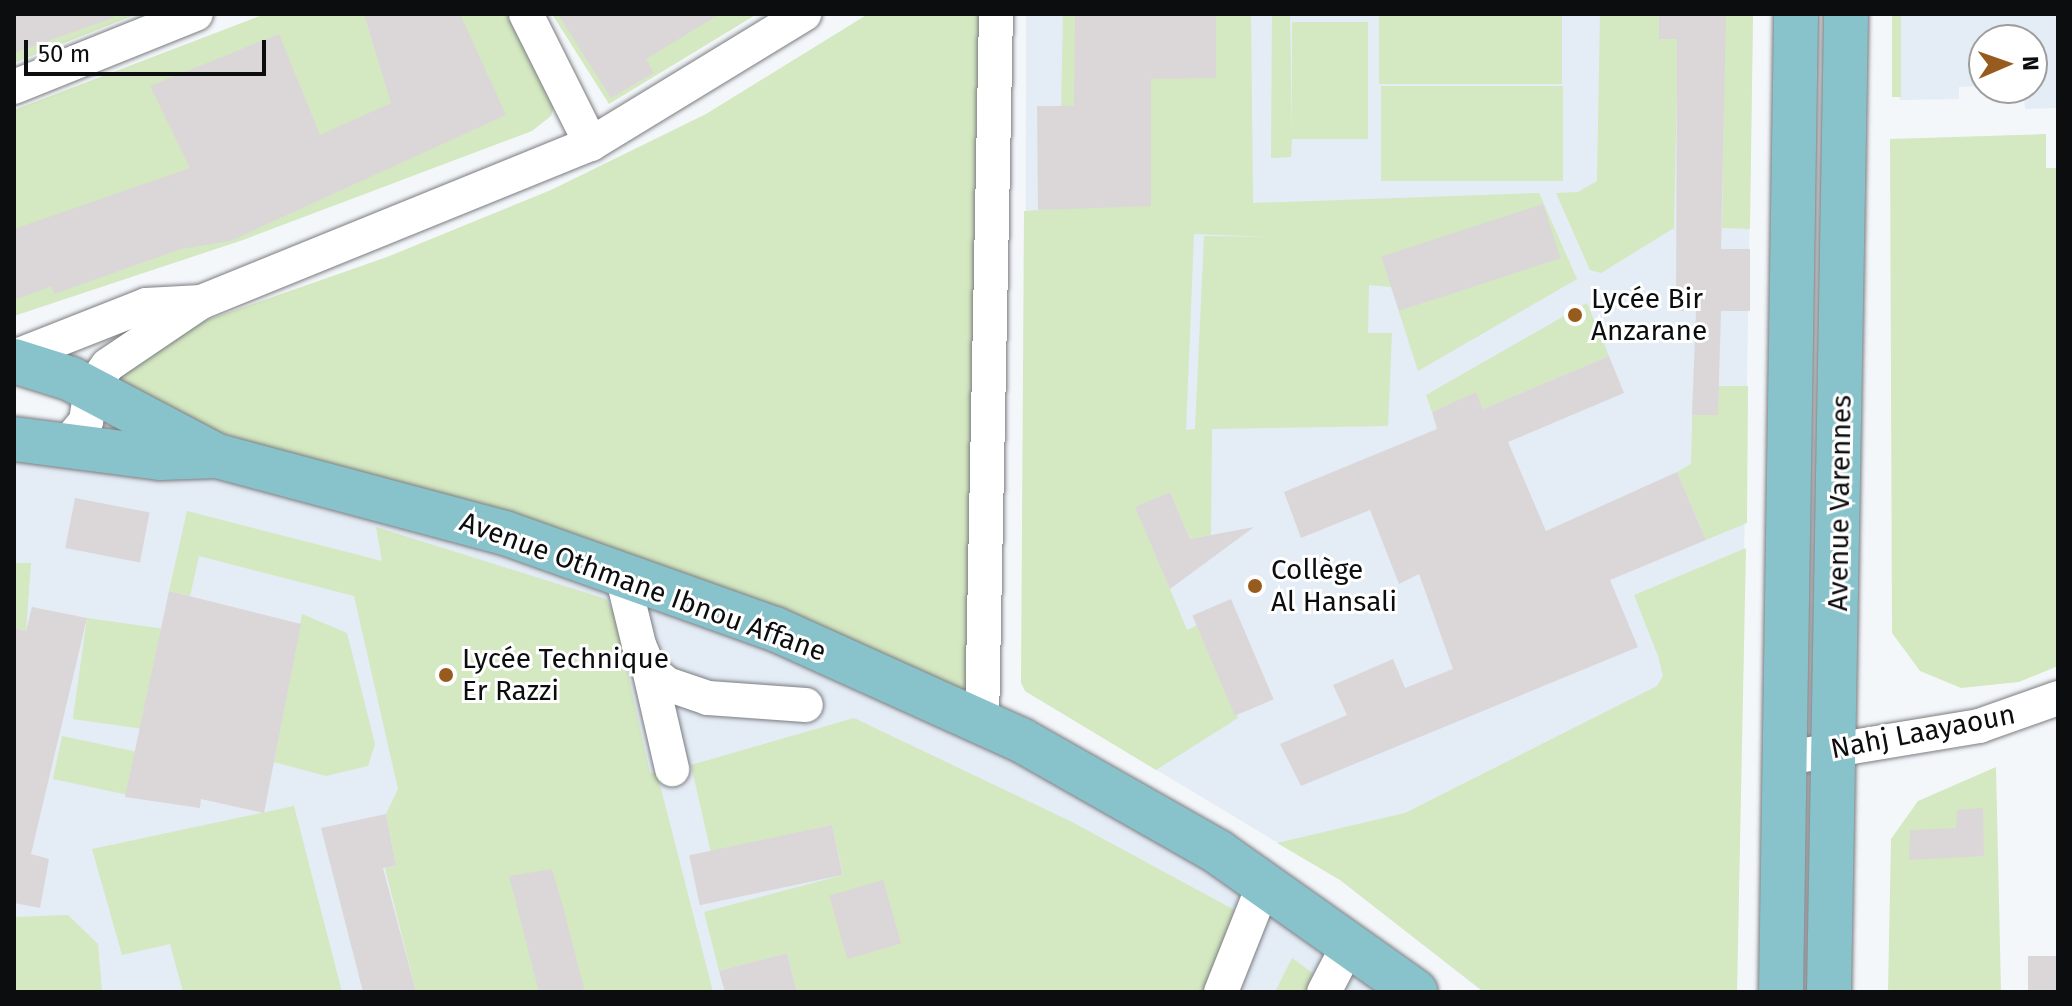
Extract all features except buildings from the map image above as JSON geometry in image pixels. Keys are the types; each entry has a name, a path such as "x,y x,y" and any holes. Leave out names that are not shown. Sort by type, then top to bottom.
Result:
{"main road":[{"name":"Avenue Varennes","path":"1781,992 1796,14"},
{"name":"Avenue Varennes","path":"1829,992 1837,750 1846,14"},
{"path":"1794,236 1844,236"},
{"name":"Avenue Othmane Ibnou Affane","path":"14,359 45,367 217,456 505,533 775,629 982,722 1264,884 1350,942 1416,992"},
{"name":"Avenue Othmane Ibnou Affane","path":"14,439 160,458 217,456"}],"street":[{"path":"14,87 196,14"},
{"path":"526,14 591,144"},
{"path":"67,444 86,421 91,389 108,365 201,302 591,144 804,14"},
{"path":"982,722 996,14"},
{"path":"14,359 146,305 201,302"},
{"path":"622,575 649,669 672,769"},
{"path":"649,669 667,684 708,698 806,705"},
{"name":"Nahj Laayaoun","path":"1786,758 1979,726 2058,698"},
{"path":"1221,992 1264,884"},
{"path":"1324,992 1350,942"}],"shaded area":[{"path":"1026,14 1753,14 1737,992 1483,992 1340,880 1025,691"},
{"path":"1901,14 2058,14 2058,108 2025,109 2025,104 2048,104 2048,24 1968,24 1968,87 1959,87 1959,99 1900,100"},
{"name":"Lycée Technique Er Razzi","path":"14,438 505,533 1021,740 1416,992 14,992"}],"green space":[{"path":"14,14 137,14 14,63"},
{"path":"265,14 510,14 555,103 551,116 532,131 243,240 14,316 14,110"},
{"path":"552,14 757,14 609,104"},
{"path":"868,14 988,14 968,691 961,694 415,491 116,402 121,350 387,257 551,190 706,114"},
{"path":"1063,14 1251,14 1253,203 1539,193 1577,279 1418,371 1391,287 1369,285 1368,333 1392,333 1388,426 1212,429 1211,535 1190,539 1170,492 1136,507 1187,630 1197,625 1238,718 1156,770 1025,691 1021,683 1024,211 1059,209","holes":["1194,234 1273,237 1204,236 1195,429 1186,430"]},
{"path":"1272,14 1290,14 1292,137 1292,22 1368,22 1368,139 1292,139 1291,157 1271,158"},
{"path":"1379,14 1562,14 1562,84 1379,84"},
{"path":"1600,14 1753,14 1750,229 1722,228 1724,87 1677,85 1674,228 1601,273 1590,270 1556,193 1578,192 1597,181"},
{"path":"1892,14 1901,14 1901,97 1892,97"},
{"path":"1381,86 1563,86 1563,181 1381,181"},
{"path":"2046,134 2046,168 2058,168 2058,666 2019,682 1961,688 1920,671 1892,633 1890,139"},
{"path":"1587,303 1609,356 1483,409 1476,393 1432,412 1426,395"},
{"path":"1693,386 1748,386 1747,523 1706,540 1677,472 1691,464"},
{"path":"187,511 382,561 376,527 606,599 615,615 650,773 657,773 713,992 416,992 385,868 396,866 386,814 398,789 354,596 199,556 190,596 169,591"},
{"path":"1746,548 1737,992 1484,992 1340,880 1277,843 1405,813 1657,686 1663,676 1658,656 1634,595"},
{"path":"14,563 31,563 26,631 14,628"},
{"path":"302,614 347,633 375,744 368,766 326,776 274,762"},
{"path":"87,618 161,628 147,729 73,719"},
{"path":"854,718 1072,822 1240,913 1210,992 797,992 787,953 719,971 704,912 843,875 832,825 711,853 691,765"},
{"path":"62,736 136,752 127,795 53,779"},
{"path":"1996,767 2001,992 1888,992 1891,839 1918,801"},
{"path":"294,806 342,992 183,992 170,944 122,955 92,849"},
{"path":"68,915 98,944 102,992 14,992 14,917"},
{"path":"1292,958 1339,992 1275,992"}],"place":[{"name":"Lycée Bir Anzarane","path":"1575,315"},
{"name":"Collège Al Hansali","path":"1255,586"},
{"name":"Lycée Technique Er Razzi","path":"446,675"}]}
